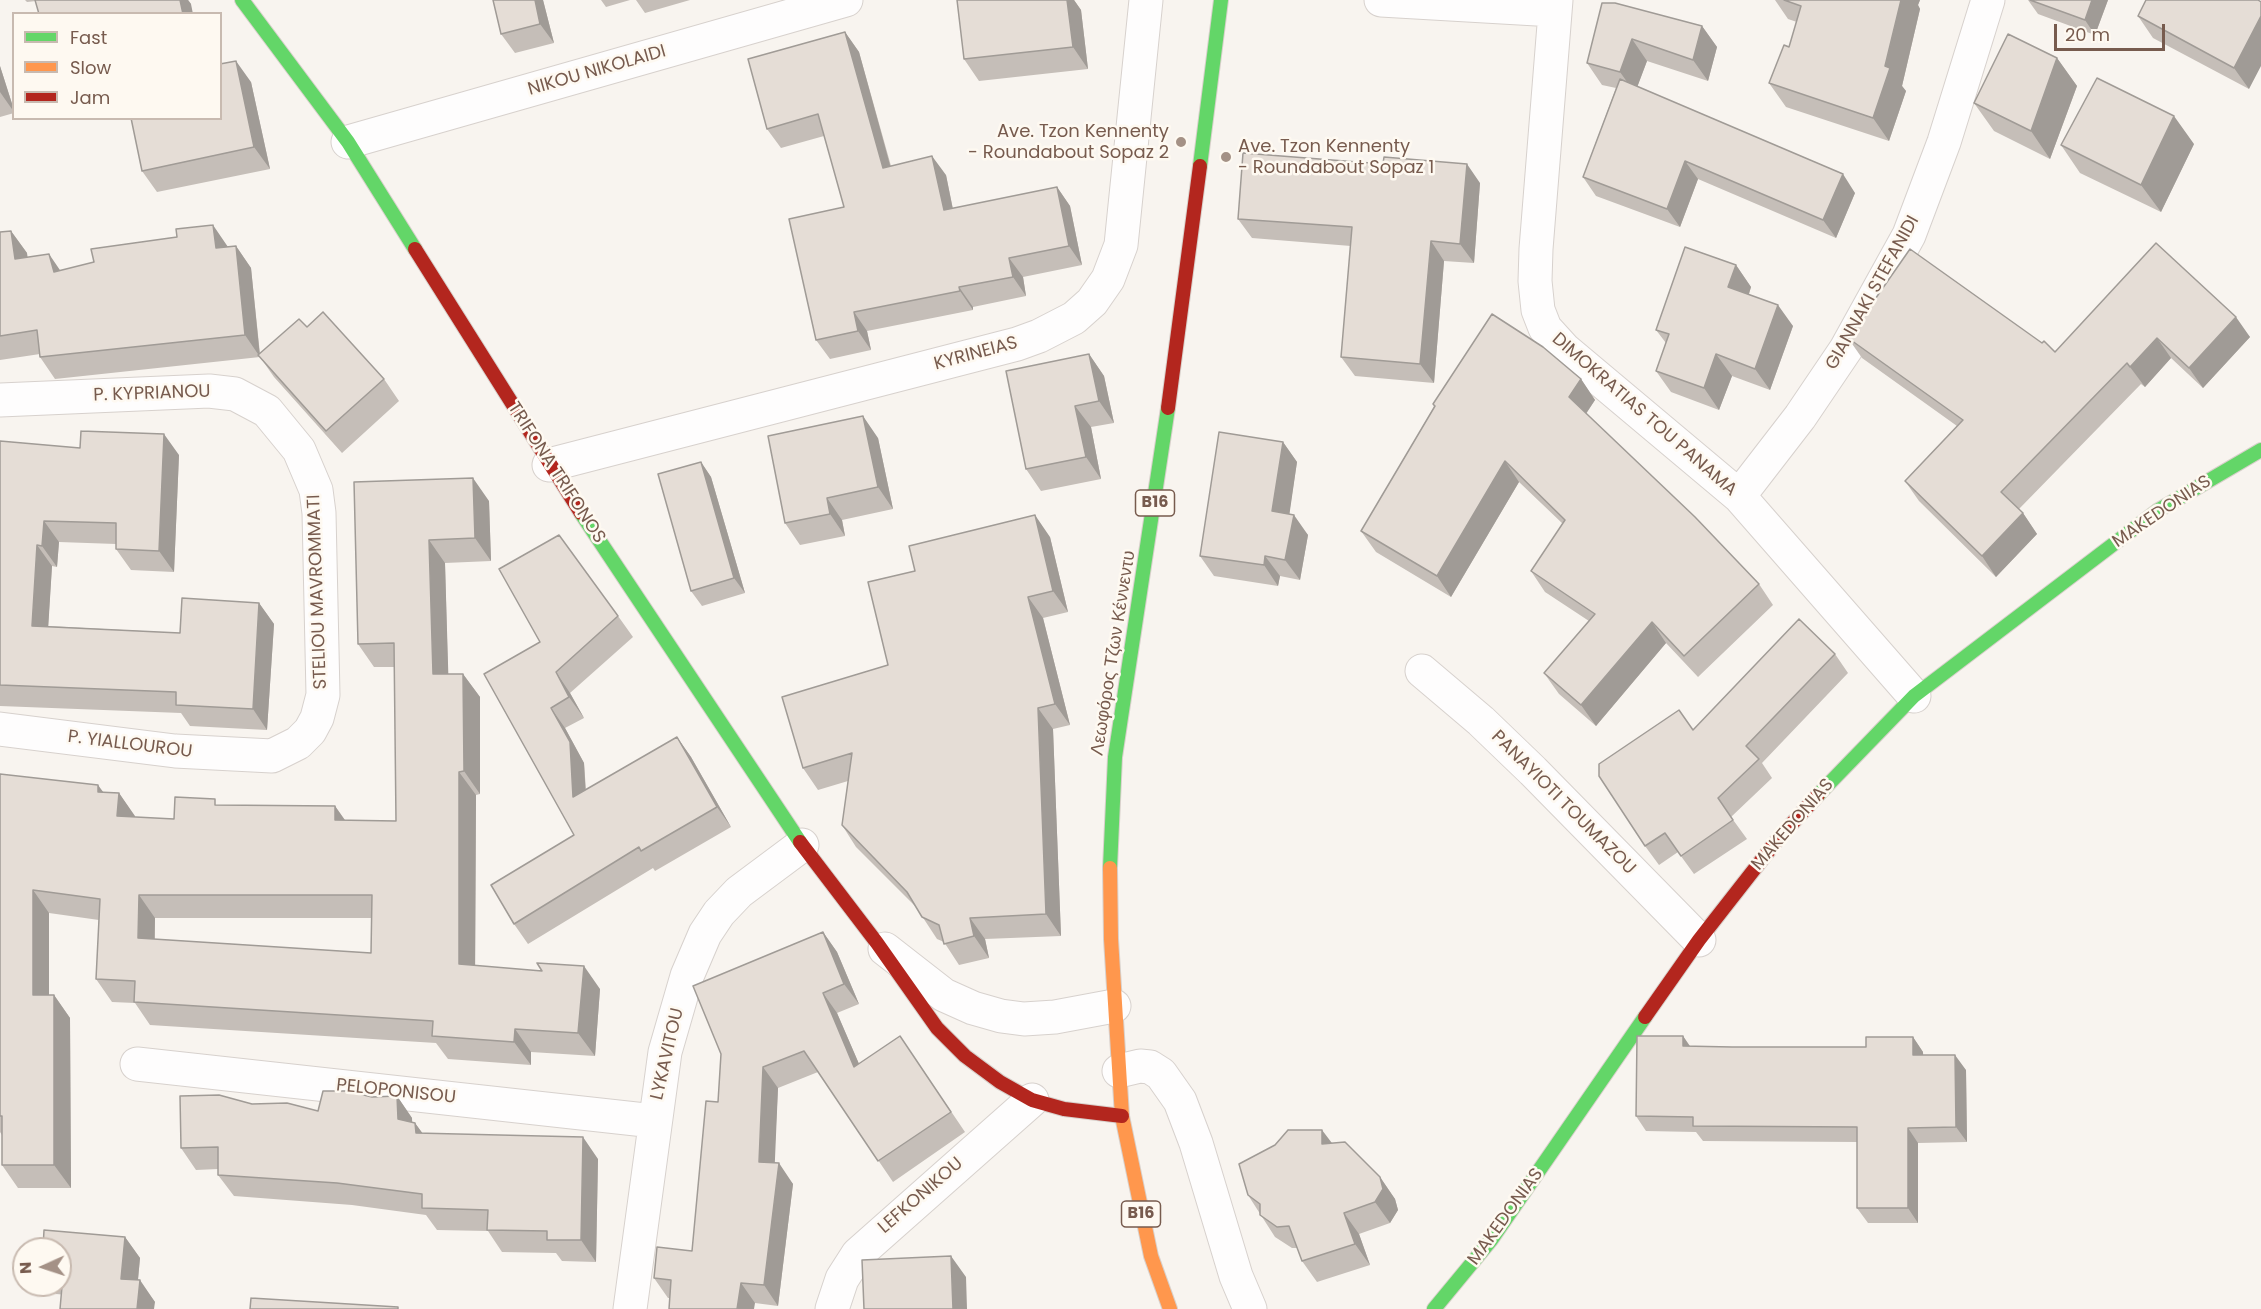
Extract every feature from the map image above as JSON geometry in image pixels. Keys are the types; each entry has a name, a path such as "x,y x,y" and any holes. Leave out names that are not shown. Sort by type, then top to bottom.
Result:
{"street":[{"name":"TRIFONA TRIFONOS","path":"242,0 348,142 549,465 802,845 944,1035 965,1056 1000,1083 1032,1100 1064,1109 1122,1116"},
{"name":"NIKOU NIKOLAIDI","path":"348,142 846,0"},
{"name":"KYRINEIAS","path":"549,465 1017,344 1039,336 1074,318 1092,302 1108,279 1121,245 1146,0"},
{"name":"Λεωφόρος Τζων Κέννεντυ","path":"1170,1309 1141,1217 1122,1116 1114,1006 1110,851 1115,757 1170,394 1221,0"},
{"path":"1381,0 1555,5"},
{"name":"GIANNAKI STEFANIDI","path":"1738,496 1800,417 1846,349 1909,235 1944,142 1988,0"},
{"name":"DIMOKRATIAS TOU PANAMA","path":"1555,5 1536,249 1538,310 1545,328 1565,350 1738,496 1914,696"},
{"name":"P. KYPRIANOU","path":"0,400 180,391 235,394 267,411 289,435"},
{"name":"STELIOU MAVROMMATI","path":"261,756 282,752 304,737 317,718 323,695 319,513 316,490 289,435"},
{"name":"MAKEDONIAS","path":"1434,1309 1491,1240 1699,940 1778,838 1840,770 1914,696 2157,511 2261,450"},
{"name":"PANAYIOTI TOUMAZOU","path":"1422,671 1481,721 1533,771 1699,940"},
{"name":"P. YIALLOUROU","path":"0,729 175,752 261,756"},
{"name":"LYKAVITOU","path":"630,1309 665,1052 687,976 705,934 718,913 739,892 802,845"},
{"name":"TRIFONA TRIFONOS","path":"877,943 944,995 1000,1016 1024,1019 1055,1017 1114,1006"},
{"name":"PELOPONISOU","path":"137,1064 654,1121"},
{"path":"1119,1071 1140,1066 1150,1067 1161,1074 1180,1101 1196,1143 1236,1276 1250,1309"},
{"name":"LEFKONIKOU","path":"832,1309 843,1279 858,1254 1032,1100"}],"building":[{"path":"35,0 180,0 183,12 38,12"},
{"path":"493,0 535,0 540,24 501,34"},
{"path":"957,0 1067,0 1073,47 964,59"},
{"path":"1784,0 1901,0 1885,66 1890,68 1873,118 1769,83 1784,45 1789,47 1801,6"},
{"path":"2030,0 2092,0 2085,20"},
{"path":"2146,0 2258,0 2261,2 2261,16 2234,68 2138,16"},
{"path":"1602,3 1615,3 1702,26 1693,60 1632,39 1620,72 1587,63"},
{"path":"845,32 883,168 932,156 944,210 1057,187 1069,246 1009,258 1013,277 959,287 960,291 854,312 858,331 816,340 789,219 844,207 818,114 767,129 748,59"},
{"path":"2008,34 2057,58 2031,131 1974,103"},
{"path":"236,61 254,147 142,171 131,120 222,120 222,64"},
{"path":"2097,78 2174,116 2141,185 2061,145"},
{"path":"1620,79 1843,174 1823,220 1685,161 1667,209 1583,177"},
{"path":"1243,153 1383,164 1384,157 1467,164 1460,244 1431,241 1420,364 1341,357 1352,227 1238,219"},
{"path":"213,225 216,248 236,246 245,335 40,357 37,330 0,336 0,232 11,231 15,259 49,254 54,272 94,262 91,249 177,237 176,229"},
{"path":"2156,243 2236,317 2189,368 2157,338 2130,367 2127,363 2001,492 2023,513 1982,556 1905,481 1963,420 1848,338 1910,249 2042,343 2044,341 2055,352"},
{"path":"1685,247 1736,265 1728,287 1778,305 1755,369 1716,354 1704,388 1656,371 1669,334 1656,330"},
{"path":"323,312 384,379 326,431 258,355 299,319 307,327"},
{"path":"1492,314 1543,347 1581,379 1569,397 1695,517 1759,584 1684,656 1652,622 1581,705 1544,673 1595,614 1531,571 1565,520 1505,461 1437,576 1361,531 1435,406 1433,404"},
{"path":"1089,354 1099,401 1075,406 1086,457 1026,469 1006,371"},
{"path":"863,416 878,487 827,498 830,514 785,523 768,436"},
{"path":"81,431 164,434 159,551 116,549 116,523 44,521 42,546 37,545 32,626 180,633 182,598 259,603 253,709 176,705 176,692 0,685 0,441 80,448"},
{"path":"1219,432 1283,442 1272,511 1294,515 1285,560 1265,556 1264,565 1200,556"},
{"path":"701,462 734,578 691,591 658,474"},
{"path":"473,478 475,538 429,540 433,674 463,674 464,771 459,772 459,964 542,971 537,963 584,966 578,1033 515,1029 514,1042 432,1036 433,1021 134,1002 135,981 96,979 100,899 33,890 33,995 54,995 54,1165 2,1165 0,774 98,785 98,792 119,793 117,816 174,819 175,797 215,799 215,805 335,806 335,820 396,821 394,643 358,644 354,482","holes":["139,895 372,895 371,953 138,938"]},
{"path":"1035,515 1053,591 1028,597 1055,704 1038,708 1046,914 970,918 974,936 944,944 939,925 922,917 907,892 842,825 852,753 803,768 782,697 888,665 868,582 915,571 909,546"},
{"path":"559,535 618,616 556,672 569,697 551,708 570,742 573,797 677,737 717,807 641,851 639,847 514,924 491,885 574,835 484,674 540,642 499,569"},
{"path":"1799,619 1835,654 1746,746 1759,759 1718,798 1733,820 1681,856 1665,833 1645,846 1599,776 1599,764 1679,710 1693,730"},
{"path":"823,932 844,984 823,993 854,1067 900,1036 951,1112 878,1161 804,1051 763,1067 759,1162 779,1163 764,1285 741,1283 737,1309 669,1309 671,1280 654,1278 657,1247 692,1251 706,1101 718,1102 721,1054 693,986"},
{"path":"1637,1036 1683,1036 1683,1046 1732,1047 1866,1047 1866,1037 1913,1037 1913,1055 1955,1055 1956,1127 1908,1128 1908,1208 1857,1208 1857,1127 1693,1126 1693,1117 1636,1116"},
{"path":"323,1091 347,1091 372,1097 397,1096 398,1119 415,1123 416,1133 583,1137 581,1240 547,1240 547,1231 487,1230 488,1210 422,1208 422,1194 337,1183 218,1175 218,1147 181,1148 180,1096 219,1095 252,1104 287,1103 318,1111"},
{"path":"1288,1130 1322,1130 1322,1144 1345,1142 1380,1177 1383,1189 1375,1202 1344,1213 1355,1244 1302,1261 1289,1226 1277,1227 1260,1215 1260,1204 1248,1195 1239,1164 1275,1145"},
{"path":"44,1230 125,1237 121,1279 140,1280 137,1309 60,1309 61,1297 72,1297 72,1237 44,1237"},
{"path":"951,1256 953,1309 864,1309 862,1260"},
{"path":"251,1298 398,1307 398,1309 250,1309"}],"traffic: fast":[{"path":"242,0 348,142 415,249"},
{"path":"1200,166 1221,0"},
{"path":"1110,868 1115,757 1168,408"},
{"path":"1818,795 1914,696 2157,511 2261,450"},
{"path":"581,513 800,842"},
{"path":"1434,1309 1491,1240 1645,1017"}],"traffic: slow":[{"path":"1110,868 1111,939 1122,1116 1151,1256 1170,1309"}],"traffic: jam":[{"path":"1168,408 1200,166"},
{"path":"415,249 581,513"},
{"path":"1645,1017 1699,940 1778,839 1818,795"},
{"path":"800,842 877,943 937,1028 965,1056 1000,1082 1032,1100 1064,1109 1122,1116"}],"place":[{"name":"Ave. Tzon Kennenty - Roundabout Sopaz 2","path":"1181,142"},
{"name":"Ave. Tzon Kennenty - Roundabout Sopaz 1","path":"1226,157"}]}
